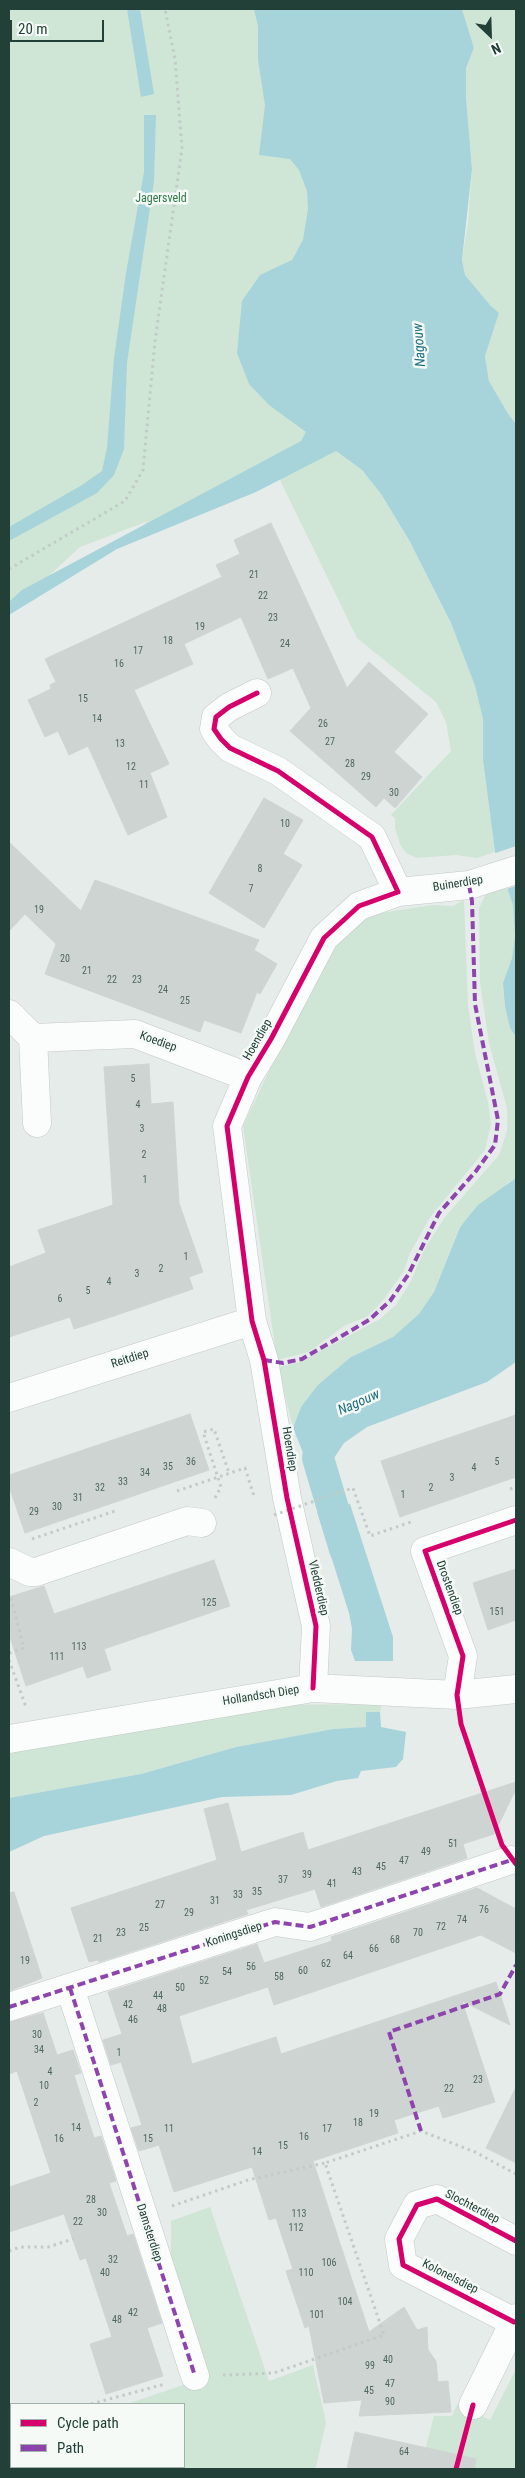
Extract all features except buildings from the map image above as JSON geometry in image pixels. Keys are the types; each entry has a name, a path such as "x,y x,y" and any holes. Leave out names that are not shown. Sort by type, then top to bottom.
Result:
{"street":[{"path":"257,693 229,707 216,717 214,729 221,739 230,748 278,771 372,836 398,892"},
{"name":"Buinerdiep","path":"398,892 485,881 516,870"},
{"name":"Hoendiep","path":"300,1553 282,1470 264,1360 252,1321 226,1126 248,1077 271,1039 324,938 359,906 398,892"},
{"path":"9,1014 33,1038 38,1123"},
{"name":"Koediep","path":"33,1038 135,1034 248,1077"},
{"name":"Reitdiep","path":"9,1398 252,1321"},
{"name":"Drostendiep","path":"457,1695 462,1656 425,1551 516,1520"},
{"path":"9,1562 30,1572 36,1572 187,1521 202,1523"},
{"name":"Vledderdiep","path":"300,1553 316,1626 312,1688"},
{"name":"Hollandsch Diep","path":"9,1739 35,1733 312,1688 457,1695 516,1688"},
{"name":"Koningsdiep","path":"9,2008 275,1922 310,1927 511,1860"},
{"name":"Damsterdiep","path":"70,1988 195,2376"},
{"name":"Slochterdiep","path":"417,2205 437,2199 516,2241"},
{"name":"Kolonelsdiep","path":"417,2205 398,2239 404,2265 515,2320 473,2405"}],"path":[{"path":"9,569 125,501 143,470 155,341 182,148 175,59 165,9"},
{"path":"221,1487 203,1432 214,1429 229,1473"},
{"path":"507,1490 516,1487"},
{"path":"274,1515 353,1488 370,1536 414,1521"},
{"path":"9,1590 24,1648 9,1653"},
{"path":"9,1660 35,1733"},
{"path":"143,2216 248,2180 325,2163 421,2131 475,2152 516,2174"},
{"path":"95,2403 195,2376 274,2373 384,2335 325,2163"},
{"path":"9,2251 20,2247 48,2247 73,2239"}],"green space":[{"name":"Jagersveld","path":"9,9 294,9 302,133 336,451 362,470 381,494 409,540 451,623 475,686 483,719 483,760 495,852 477,858 456,855 417,858 406,853 400,844 395,828 395,818 391,815 451,751 446,722 436,702 357,638 278,476 127,541 148,521 80,547 9,613"},
{"path":"462,9 516,9 516,424 489,381 485,356 499,313 465,275 462,260 468,223 472,169 466,97 466,68 474,48"},
{"path":"508,888 513,905 515,936 512,958 503,983 505,1007 510,1028 516,1037 516,1178 509,1182 460,1226 434,1292 420,1314 393,1337 351,1357 301,1407 293,1428 278,1367 300,1362 380,1319 396,1305 411,1281 424,1250 445,1217 499,1155 507,1131 507,1108 489,1043 480,982 479,908 488,890"},
{"path":"464,900 468,1005 475,1053 488,1102 491,1124 485,1150 431,1216 410,1253 404,1271 384,1299 368,1316 344,1326 309,1352 277,1360 243,1126 312,981 344,932 374,914 433,905 453,906"},
{"path":"382,1704 380,1712 366,1713 366,1727 333,1729 236,1747 141,1774 9,1798 9,1752 134,1724 271,1705"},
{"path":"210,2207 269,2381 313,2365 326,2422 314,2469 37,2469 185,2468 185,2403 130,2403 204,2378 171,2272 171,2221"},
{"path":"516,2369 516,2469 420,2469 434,2416 452,2416 457,2404 490,2420"}],"water":[{"path":"127,9 140,9 154,94 141,97"},
{"path":"254,9 462,9 474,48 466,68 466,97 472,169 462,260 465,275 499,313 485,356 489,381 516,424 516,1037 510,1028 505,1007 503,983 512,958 515,936 513,905 495,852 483,760 483,719 475,686 451,623 409,540 381,494 362,470 336,451 256,492 117,549 9,615 9,602 22,590 301,441 306,432 269,405 249,384 237,353 242,301 260,275 292,260 303,240 308,209 307,191 299,170 290,159 259,155 265,105 258,60 258,26"},
{"path":"144,115 156,115 154,181 127,363 124,449 114,475 97,493 9,541 9,527 82,485 102,471 107,448 114,358 126,273 144,172"},
{"path":"516,1178 516,1362 487,1382 367,1427 344,1443 334,1458 337,1482 320,1481 310,1484 304,1455 293,1428 301,1407 318,1385 351,1357 393,1337 419,1314 434,1292 460,1227 478,1205"},
{"path":"350,1504 393,1637 393,1661 355,1661 351,1650 352,1629 349,1613 317,1512 329,1507"},
{"path":"366,1712 380,1712 381,1727 406,1732 403,1759 396,1767 361,1771 358,1778 337,1781 291,1795 222,1797 44,1836 9,1852 9,1798 141,1774 236,1747 333,1729 366,1727"}],"pier":[{"path":"516,846 516,886 506,889 493,854"}],"waterway":[{"name":"Nagouw","path":"321,1440 318,1458 345,1549"}],"marked path":[{"path":"264,1360 283,1363 302,1359 369,1320 390,1301 408,1275 439,1213 476,1171 495,1145 498,1120 475,1004 472,901 469,885"},
{"path":"9,2007 275,1922 310,1927 511,1860"},
{"path":"421,2131 389,2032 500,1994 516,1965"},
{"path":"70,1988 195,2376"}],"cycle path":[{"path":"257,693 229,707 216,717 214,729 221,739 230,748 278,771 372,837 398,892 359,906 324,938 271,1039 248,1077 227,1126 252,1321 264,1360 287,1498 316,1626 313,1688"},
{"path":"516,1520 425,1551 463,1656 457,1695 461,1724 502,1845 516,1864"},
{"path":"514,2322 403,2265 399,2239 417,2205 437,2199 516,2241"},
{"path":"456,2469 473,2405"}]}
